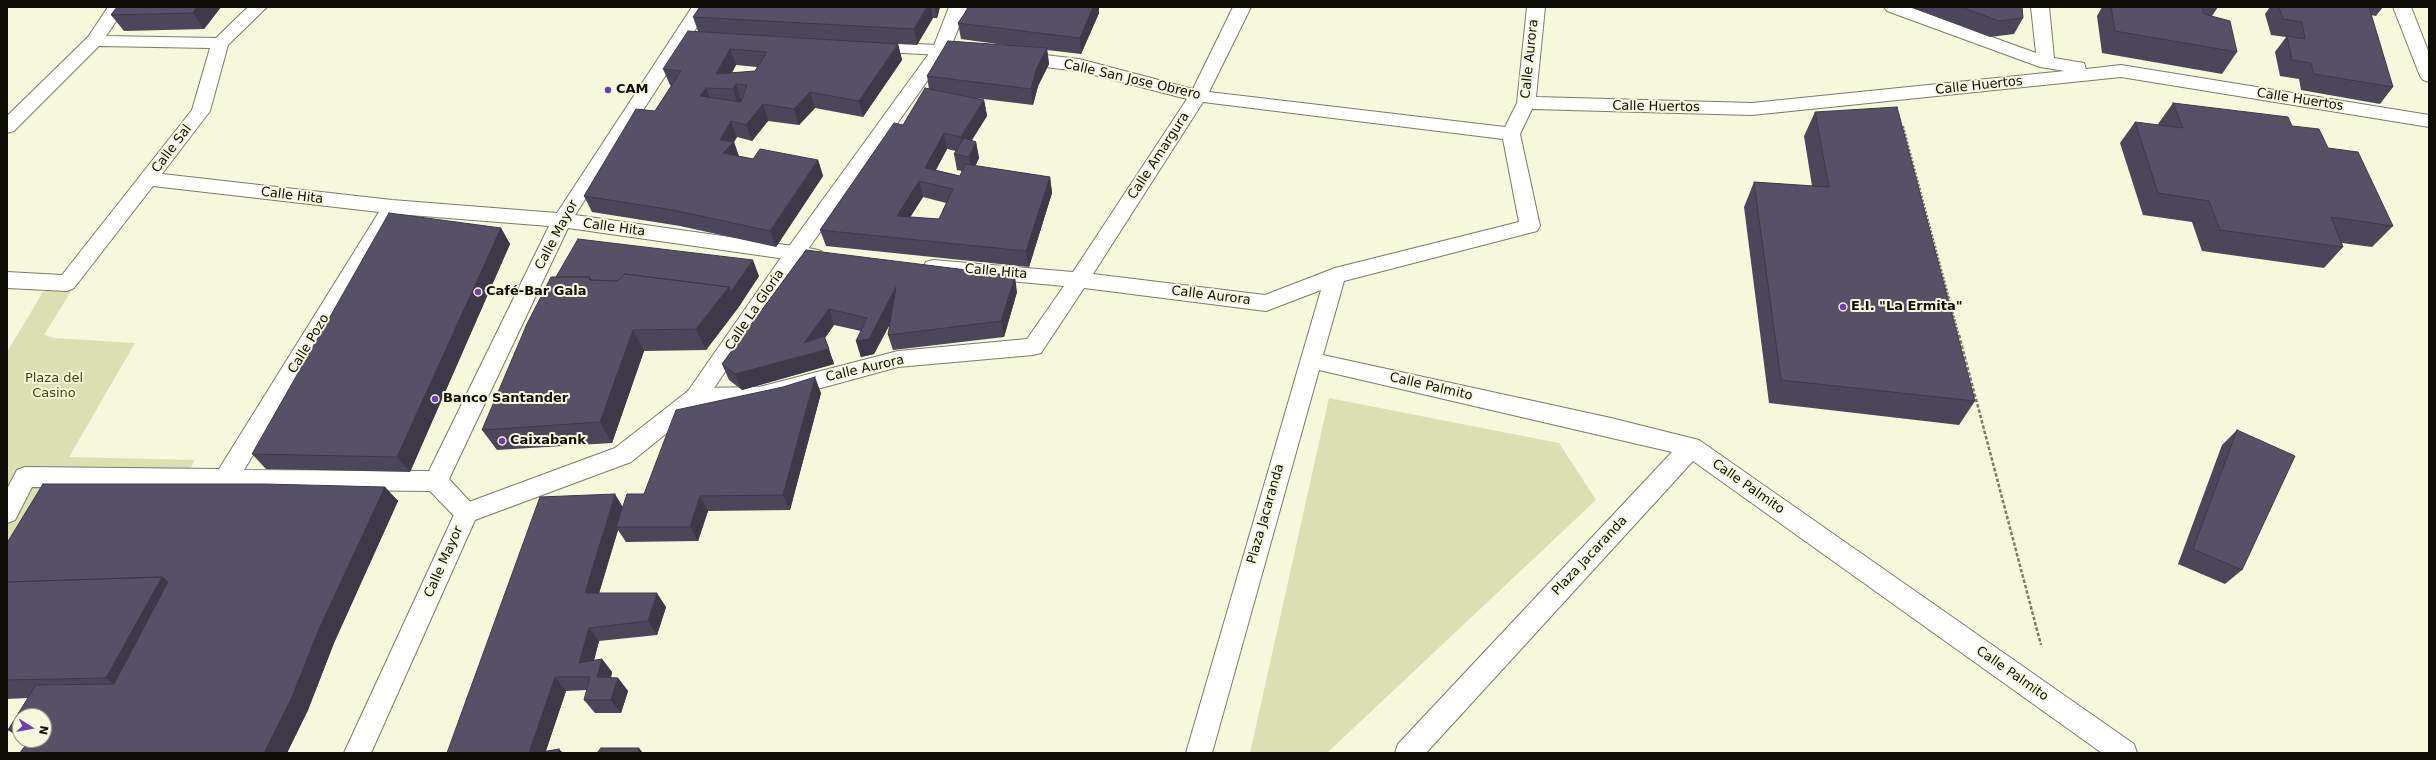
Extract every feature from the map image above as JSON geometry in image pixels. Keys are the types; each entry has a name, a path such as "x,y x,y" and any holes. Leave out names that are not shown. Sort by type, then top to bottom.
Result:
{"street":[{"path":"7,127 94,40 117,7"},
{"path":"94,40 220,43 258,7"},
{"name":"Calle Mayor","path":"357,753 466,513 436,481 562,220 687,41 701,7"},
{"name":"Calle La Gloria","path":"466,513 623,455 696,397 794,254 941,49 958,7"},
{"name":"Calle Amargura","path":"1079,280 1198,96 1242,7"},
{"name":"Calle Aurora","path":"696,397 759,396 898,359 1033,347 1079,280 1266,303 1335,276 1530,226 1511,134 1526,103 1536,7"},
{"path":"1893,7 2046,63 2121,71"},
{"path":"2040,7 2046,63"},
{"path":"2402,7 2429,76"},
{"name":"Calle Sal","path":"7,280 67,283 201,111 220,43"},
{"path":"854,46 941,49 979,54"},
{"name":"Calle San Jose Obrero","path":"1002,56 1079,65 1198,96 1511,134"},
{"name":"Calle Huertos","path":"1526,103 1752,109 2121,71 2429,121"},
{"name":"Calle Hita","path":"149,179 392,207 562,220 794,254 834,258"},
{"name":"Calle Pozo","path":"225,480 392,207"},
{"name":"Calle Hita","path":"913,265 1079,280"},
{"name":"Plaza Jacaranda","path":"1199,753 1335,276"},
{"name":"Calle Palmito","path":"1310,360 1604,425 1691,447 2124,753"},
{"name":"Plaza Jacaranda","path":"1408,753 1691,447"},
{"path":"7,514 25,477 436,481"}],"path":[{"path":"1895,94 2057,706"}],"green space":[{"name":"Plaza del Casino","path":"83,272 44,335 55,338 135,343 69,457 195,460 179,489 7,548 7,352 43,292"},
{"path":"1329,398 1559,443 1596,500 1327,753 1250,753"}],"building":[{"path":"117,7 197,7 193,13 111,15"},
{"path":"700,7 927,7 914,29 693,17"},
{"path":"969,7 1093,7 1080,38 958,23"},
{"path":"1961,7 2022,7 2023,18 1999,21"},
{"path":"2111,7 2202,7 2204,14 2230,21 2237,52 2115,31"},
{"path":"2279,7 2369,7 2393,87 2314,74 2311,63 2292,60 2287,36 2305,39 2302,22 2283,19"},
{"path":"688,31 898,44 859,101 810,92 794,109 763,104 746,125 731,121 720,140 734,142 723,153 753,159 760,149 818,160 770,231 673,210 584,196 636,109 655,111 681,71 663,69","holes":["730,49 767,52 755,71 716,74","736,84 747,85 741,102 700,96 706,88 733,89"]},
{"path":"948,41 1047,48 1036,70 1031,89 927,76"},
{"path":"925,88 984,100 961,137 944,133 925,168 960,176 965,164 1050,177 1026,251 820,230 894,123 903,125","holes":["919,181 953,189 939,219 897,216"]},
{"path":"2173,103 2288,117 2292,126 2319,129 2328,148 2358,152 2393,226 2331,217 2343,247 2220,230 2209,201 2158,193 2135,122 2183,128"},
{"name":"E.I. \"La Ermita\"","path":"1897,107 1975,401 1781,380 1754,182 1829,187 1815,112"},
{"path":"964,138 976,142 969,157 954,154"},
{"path":"389,213 501,228 397,457 252,454"},
{"path":"578,239 753,260 731,292 729,287 625,274 618,281 591,280 590,277 556,277"},
{"path":"806,250 1015,276 1001,321 888,335 896,287 869,339 856,341 867,318 829,309 804,343 824,336 829,349 735,374 722,364"},
{"path":"625,274 729,287 696,329 633,330 600,422 482,430 527,324 551,277 590,277 589,280 618,281"},
{"path":"815,377 783,495 700,496 690,527 616,527 627,494 644,494 676,410 783,387"},
{"path":"2237,430 2295,456 2242,570 2193,549"},
{"path":"43,484 265,484 385,487 319,629 292,697 264,753 20,753 23,748 52,748 52,708 22,708 36,685 114,684 168,582 162,577 7,582 7,543"},
{"path":"615,494 585,593 657,593 648,621 589,628 579,663 602,659 597,677 618,678 611,700 584,700 590,677 555,677 529,753 447,753 540,497"},
{"path":"162,577 106,678 7,680 7,582"},
{"path":"12,724 12,730 8,730"},
{"path":"601,748 639,748 638,753 597,753"},
{"path":"559,749 559,753 536,753"}],"place":[{"name":"CAM","path":"608,90"},
{"name":"Café-Bar Gala","path":"478,292"},
{"name":"E.I. \"La Ermita\"","path":"1843,307"},
{"name":"Banco Santander","path":"435,399"},
{"name":"Caixabank","path":"502,441"}]}
